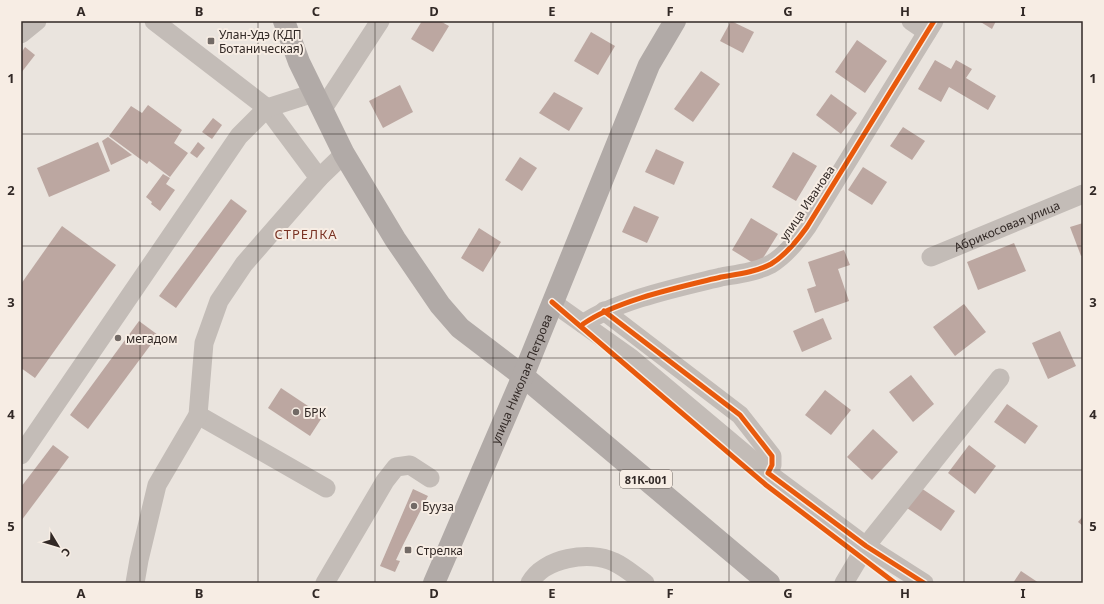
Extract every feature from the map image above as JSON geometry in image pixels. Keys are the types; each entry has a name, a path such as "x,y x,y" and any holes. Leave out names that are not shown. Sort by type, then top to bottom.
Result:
{"main road":[{"path":"284,21 299,62 344,154 394,239 440,305 460,328 522,376"},
{"name":"улица Николая Петрова","path":"434,583 522,376 649,65 675,21"},
{"name":"81К-001","path":"522,376 769,583"}],"street":[{"path":"21,34 37,21"},
{"path":"154,21 268,108 319,178"},
{"path":"21,455 239,136 268,108 318,101 380,21"},
{"path":"911,21 931,26"},
{"name":"улица Иванова","path":"583,324 604,311 706,281 761,269 784,254 798,239 931,26"},
{"path":"135,583 157,485 198,415 204,343 219,301 244,264 319,178 344,154"},
{"name":"Абрикосовая улица","path":"931,257 1083,194"},
{"path":"552,302 631,358 768,473 866,546 924,583"},
{"path":"604,311 740,415 772,456 772,465 768,473"},
{"path":"844,583 866,546 1000,378"},
{"path":"198,415 326,488"},
{"path":"325,583 385,481 396,467 410,465 430,478"},
{"path":"530,583 533,577 552,564 579,556 598,557 614,562 645,583"}],"building":[{"path":"422,21 440,21 449,26 433,52 411,39"},
{"path":"731,21 754,32 743,53 720,41"},
{"path":"979,21 996,21 992,29"},
{"path":"591,32 615,46 598,75 574,61"},
{"path":"857,40 887,61 865,93 835,72"},
{"path":"25,47 35,55 21,73 21,53"},
{"path":"935,60 951,69 956,60 972,69 966,78 996,96 988,110 949,87 941,102 918,89"},
{"path":"701,71 720,84 693,122 674,109"},
{"path":"400,85 413,112 383,128 369,101"},
{"path":"554,92 583,108 569,131 539,113"},
{"path":"831,94 857,113 841,134 816,115"},
{"path":"148,105 182,130 174,143 188,153 170,177 149,161 147,164 109,136 131,106 142,113"},
{"path":"213,118 222,125 212,139 202,132"},
{"path":"903,127 925,141 912,160 890,146"},
{"path":"108,137 132,155 111,165 102,141"},
{"path":"98,142 110,171 49,197 37,168"},
{"path":"198,142 205,148 197,158 190,153"},
{"path":"656,149 684,162 674,185 645,172"},
{"path":"793,152 817,166 796,201 772,187"},
{"path":"520,157 537,168 522,191 505,180"},
{"path":"863,167 887,182 872,205 848,190"},
{"path":"163,174 170,178 166,184 175,190 160,211 151,204 152,202 146,197"},
{"path":"231,199 247,211 176,308 159,296"},
{"path":"634,206 659,217 647,243 622,232"},
{"path":"751,218 778,234 758,266 732,250"},
{"path":"1083,223 1083,255 1081,256 1070,227"},
{"path":"62,226 116,265 35,378 21,368 21,284"},
{"path":"479,228 501,242 483,272 461,258"},
{"path":"1014,243 1026,271 978,290 967,262"},
{"path":"844,250 850,265 838,269 849,301 815,313 807,289 816,286 808,262"},
{"path":"964,304 986,332 955,356 933,327"},
{"path":"823,318 832,339 802,352 793,331"},
{"path":"139,321 158,335 88,429 70,415"},
{"path":"1060,331 1076,366 1048,379 1032,343"},
{"path":"911,375 934,404 913,422 889,392"},
{"name":"БРК","path":"281,388 323,416 310,436 268,408"},
{"path":"825,390 851,410 831,435 805,415"},
{"path":"1007,404 1038,426 1025,444 994,422"},
{"path":"873,429 898,452 872,480 847,457"},
{"path":"53,445 69,457 21,521 21,487"},
{"path":"969,445 996,466 975,494 948,473"},
{"path":"921,488 955,511 941,531 907,508"},
{"path":"413,489 428,496 396,560 400,561 395,572 380,566"},
{"path":"1083,516 1083,526 1078,522"},
{"path":"1021,571 1039,583 1013,583"}],"cycle path":[{"path":"583,324 613,308 631,301 687,285 753,271 771,264 782,256 807,227 934,21"},
{"path":"552,302 766,485 895,583"},
{"path":"604,311 740,415 772,456 772,465 768,473 866,546 924,583"}],"place":[{"name":"Улан-Удэ (КДП Ботаническая)","path":"211,41"},
{"name":"мегадом","path":"118,338"},
{"name":"БРК","path":"296,412"},
{"name":"Бууза","path":"414,506"},
{"name":"Стрелка","path":"408,550"}],"district":[{"name":"СТРЕЛКА","path":"306,234"}]}
